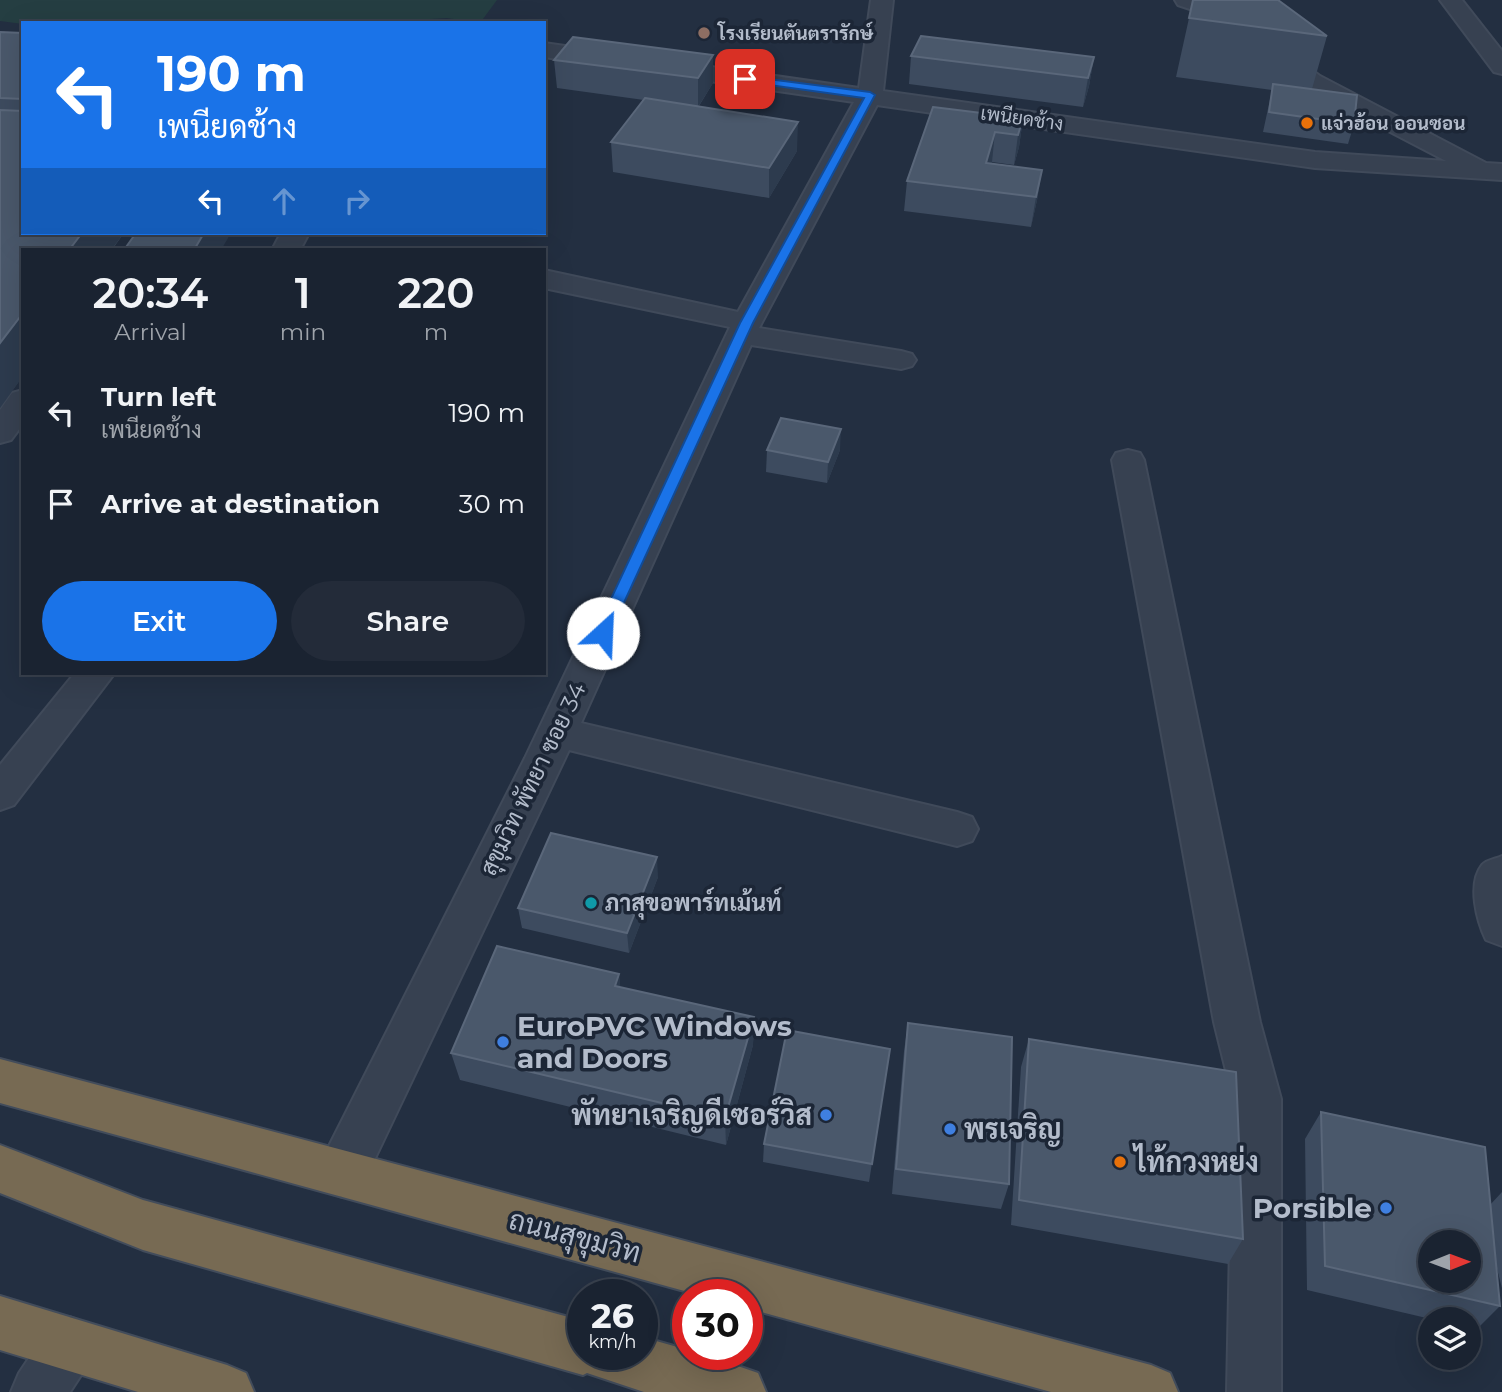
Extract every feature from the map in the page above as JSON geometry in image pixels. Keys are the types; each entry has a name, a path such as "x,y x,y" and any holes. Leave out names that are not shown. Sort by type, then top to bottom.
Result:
{"highway":[{"name":"ถนนสุขุมวิท","path":"0,1081 1151,1392"},
{"path":"0,1168 143,1225 567,1343"},
{"path":"0,1323 227,1392"},
{"path":"658,1369 739,1392"}],"street":[{"name":"สุขุมวิท พัทยา ซอย 34","path":"342,1173 556,732 744,329 870,95 882,0"},
{"path":"1186,0 1221,6 1311,81 1494,172"},
{"path":"1451,0 1502,67"},
{"name":"เพนียดช้าง","path":"546,50 1315,160 1494,172"},
{"path":"546,279 709,313 744,329 901,360"},
{"path":"0,433 21,403"},
{"path":"1128,460 1237,1021 1257,1099 1254,1392"},
{"path":"0,794 94,675"},
{"path":"556,732 957,829"},
{"path":"1502,874 1497,878 1497,901 1502,927"},
{"path":"38,1392 70,1344"}],"green space":[{"path":"0,0 497,0 481,21 447,18 397,21 21,21 21,24 0,21"}],"building":[{"path":"1193,0 1278,0 1327,36 1189,18"},
{"path":"0,32 21,33 21,99 0,98"},
{"path":"921,36 1094,57 1088,78 911,56"},
{"path":"573,37 713,55 698,78 554,60"},
{"path":"1273,84 1357,95 1354,124 1269,112"},
{"path":"645,98 798,122 769,168 611,142"},
{"path":"933,107 1023,118 1018,135 995,132 986,163 1042,170 1036,197 907,181"},
{"path":"0,110 21,111 21,235 80,235 71,248 21,248 21,316 0,343"},
{"path":"135,235 203,235 195,248 125,248"},
{"path":"781,418 841,429 828,462 767,450"},
{"name":"ภาสุขอพาร์ทเม้นท์","path":"551,833 657,857 627,933 518,908"},
{"path":"497,946 619,974 615,986 754,1017 725,1118 451,1053"},
{"name":"พรเจริญ","path":"908,1023 1012,1037 1009,1184 896,1169"},
{"name":"พัทยาเจริญดีเซอร์วิส","path":"787,1030 890,1049 872,1164 764,1144"},
{"name":"ไท้กวงหย่ง","path":"1029,1039 1236,1072 1243,1239 1019,1200"},
{"name":"Porsible","path":"1321,1112 1485,1147 1500,1306 1443,1293 1481,1293 1481,1230 1418,1230 1418,1287 1325,1266"}],"place":[{"name":"โรงเรียนตันตรารักษ์","path":"704,33"},
{"name":"แจ่วฮ้อน ออนซอน","path":"1307,123"},
{"name":"ภาสุขอพาร์ทเม้นท์","path":"591,903"},
{"name":"EuroPVC Windows and Doors","path":"503,1042"},
{"name":"พัทยาเจริญดีเซอร์วิส","path":"826,1115"},
{"name":"พรเจริญ","path":"950,1129"},
{"name":"ไท้กวงหย่ง","path":"1120,1162"},
{"name":"Porsible","path":"1386,1208"}],"route":[{"path":"603,633 747,323 870,95 745,79"}]}
